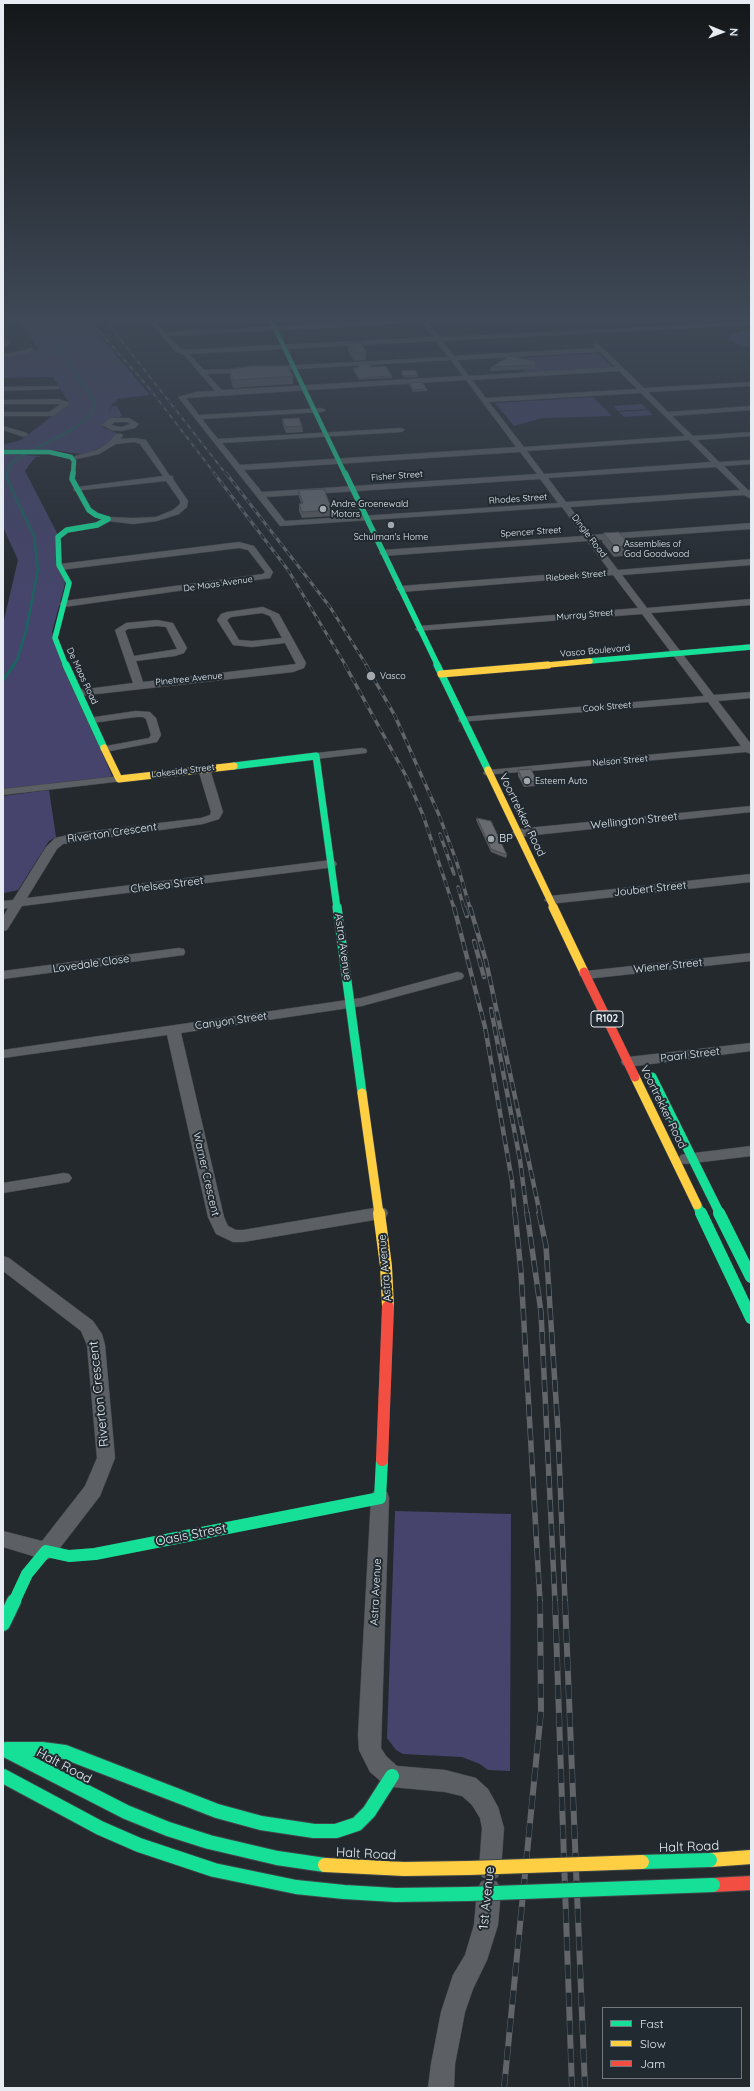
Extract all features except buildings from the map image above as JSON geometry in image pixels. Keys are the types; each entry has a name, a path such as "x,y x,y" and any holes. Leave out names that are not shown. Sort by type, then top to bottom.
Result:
{"main road":[{"name":"Voortrekker Road","path":"323,420 372,520 383,553 442,677 751,1318"},
{"path":"7,452 61,453 72,458 74,464 72,478 77,489 92,513 108,519"},
{"name":"De Maas Road","path":"108,519 100,524 67,530 60,535 58,540 60,567 69,583 56,631 56,641 119,779"},
{"name":"Voortrekker Road","path":"372,520 393,552 455,678"},
{"name":"Vasco Boulevard","path":"442,677 455,678 680,656 751,647"},
{"name":"Vasco Boulevard","path":"680,656 751,653"},
{"name":"Lakeside Street","path":"119,779 316,756"},
{"name":"Astra Avenue","path":"316,756 380,1213 386,1266 388,1308 380,1498"},
{"name":"Voortrekker Road","path":"643,1057 751,1277"},
{"name":"Oasis Street","path":"46,1551 69,1556 95,1554 380,1498"},
{"path":"3,1624 27,1574 46,1551"},
{"path":"4,1749 42,1749 65,1752 217,1811 261,1823 314,1831 336,1831 357,1824 371,1809 392,1776"},
{"name":"Halt Road","path":"4,1749 120,1809 168,1829 216,1844 277,1858 342,1867 468,1868 710,1860 751,1857"},
{"path":"3,1776 100,1828 139,1845 214,1870 296,1887 395,1895 468,1894 751,1883"}],"street":[{"path":"199,420 259,495"},
{"name":"Dingle Road","path":"500,420 750,750"},
{"path":"672,420 749,494"},
{"path":"3,428 24,435"},
{"path":"72,458 99,452 114,442 120,435 121,429"},
{"path":"217,442 401,430"},
{"path":"237,468 751,434"},
{"path":"108,519 143,521 161,518 176,512 184,505 184,501 170,478 143,442 134,440 114,442"},
{"name":"Fisher Street","path":"259,495 751,462"},
{"path":"77,489 170,478"},
{"name":"Rhodes Street","path":"259,495 281,523 286,525 749,494"},
{"name":"Spencer Street","path":"383,553 751,526"},
{"name":"De Maas Avenue","path":"60,567 239,545 251,548 269,572 267,576 260,578 64,604"},
{"name":"Riebeek Street","path":"401,589 751,562"},
{"name":"Murray Street","path":"420,629 751,602"},
{"path":"268,611 274,614 288,640 252,644 236,643 222,618 230,614 268,611"},
{"path":"131,659 172,654 181,651 182,648 170,625 157,623 126,626 121,629 120,634 131,659 139,684"},
{"name":"Pinetree Avenue","path":"79,693 139,684 299,667 301,663 288,640"},
{"name":"Cook Street","path":"463,720 751,695"},
{"path":"92,720 136,714 146,714 151,718 156,735 153,740 105,749"},
{"name":"Nelson Street","path":"489,773 750,750"},
{"name":"Lakeside Street","path":"316,756 362,751"},
{"name":"Riverton Crescent","path":"3,927 52,847 62,840 203,822 215,817 217,812 204,769"},
{"name":"Lakeside Street","path":"3,792 119,779"},
{"name":"Wellington Street","path":"517,832 751,810"},
{"name":"Chelsea Street","path":"3,905 331,864"},
{"name":"Joubert Street","path":"550,900 751,878"},
{"name":"Lovedale Close","path":"3,975 179,952"},
{"name":"Wiener Street","path":"586,975 751,957"},
{"name":"Canyon Street","path":"3,1054 351,1004 457,976"},
{"name":"Warner Crescent","path":"173,1029 216,1217 222,1230 234,1236 242,1236 380,1213"},
{"name":"Paarl Street","path":"628,1062 643,1057 751,1047"},
{"path":"676,1160 751,1151"},
{"path":"3,1188 64,1178"},
{"name":"Riverton Crescent","path":"3,1262 87,1326 93,1334 96,1345 106,1458 93,1490 46,1551"},
{"name":"Astra Avenue","path":"380,1498 369,1742 373,1757 378,1764 392,1776"},
{"name":"Oasis Street","path":"3,1539 46,1551"},
{"name":"1st Avenue","path":"392,1776 445,1781 468,1786 480,1797 490,1814 493,1828 486,1925 475,1960 462,1984 453,2012 443,2064 441,2088"}],"shaded area":[{"path":"47,420 113,420 102,424 104,428 117,433 111,442 87,454 52,450 3,449 3,445 21,440"},
{"path":"509,420 536,420 514,426"},
{"path":"3,454 42,456 36,457 25,471 57,533 65,584 52,632 112,776 110,777 3,789 3,624 18,560 3,527"},
{"path":"49,790 56,837 49,841 18,890 4,893 3,796"},
{"path":"395,1511 511,1514 510,1771 488,1770 480,1764 462,1757 403,1754 396,1750 387,1738"}],"waterway":[{"path":"7,474 8,467 16,459 71,430 86,420"},
{"path":"7,474 7,479 34,536 38,569 26,631 17,660 13,666"},
{"path":"3,680 14,665"}],"railway":[{"path":"173,420 215,474"},
{"path":"183,420 226,474"},
{"path":"214,473 288,570 346,666"},
{"path":"226,473 330,607 367,666"},
{"path":"345,665 406,776 423,815 454,908"},
{"path":"366,665 395,716 439,815 456,860 470,908"},
{"path":"440,834 454,874"},
{"path":"458,887 464,908"},
{"path":"454,907 485,1027 512,1181 515,1214"},
{"path":"464,907 467,916"},
{"path":"470,907 486,961 540,1214"},
{"path":"474,941 484,977"},
{"path":"491,1009 520,1160 527,1214"},
{"path":"515,1213 521,1272 540,1602"},
{"path":"527,1213 541,1312 555,1602"},
{"path":"539,1213 546,1246 558,1431 565,1602"},
{"path":"504,2088 541,1711 540,1601"},
{"path":"555,1601 572,2088"},
{"path":"565,1601 585,2088"}],"traffic: fast":[{"path":"319,420 488,770"},
{"path":"3,452 49,452 71,457 74,461 72,479 89,510 96,515 108,519"},
{"path":"104,748 56,644 55,638 69,583 59,565 58,537 67,530 97,525 108,519"},
{"path":"590,661 751,647"},
{"path":"234,766 316,756 362,1093"},
{"path":"652,1077 751,1277"},
{"path":"697,1205 751,1318"},
{"path":"3,1624 27,1574 46,1551 69,1556 95,1554 380,1498 382,1460"},
{"path":"3,1749 126,1812 168,1829 209,1842 277,1858 325,1865"},
{"path":"7,1749 42,1749 65,1752 217,1811 261,1823 314,1831 336,1831 357,1824 369,1812 392,1776"},
{"path":"3,1776 100,1828 139,1845 214,1870 296,1887 344,1892 395,1895 468,1894"},
{"path":"642,1862 710,1860"},
{"path":"468,1894 713,1885"}],"traffic: slow":[{"path":"441,674 590,661"},
{"path":"104,748 119,779 234,766"},
{"path":"488,770 584,972"},
{"path":"635,1077 697,1205"},
{"path":"362,1093 386,1266 388,1307"},
{"path":"710,1860 751,1857"},
{"path":"469,1868 642,1862"},
{"path":"325,1865 404,1869 469,1868"}],"traffic: jam":[{"path":"584,972 635,1077"},
{"path":"382,1460 388,1307"},
{"path":"713,1885 751,1883"}],"place":[{"name":"Andre Groenewald Motors","path":"323,509"},
{"name":"Schulman's Home","path":"391,525"},
{"name":"Assemblies of God Goodwood","path":"616,549"},
{"name":"Vasco","path":"371,676"},
{"name":"Esteem Auto","path":"527,781"},
{"name":"BP","path":"491,839"}]}
